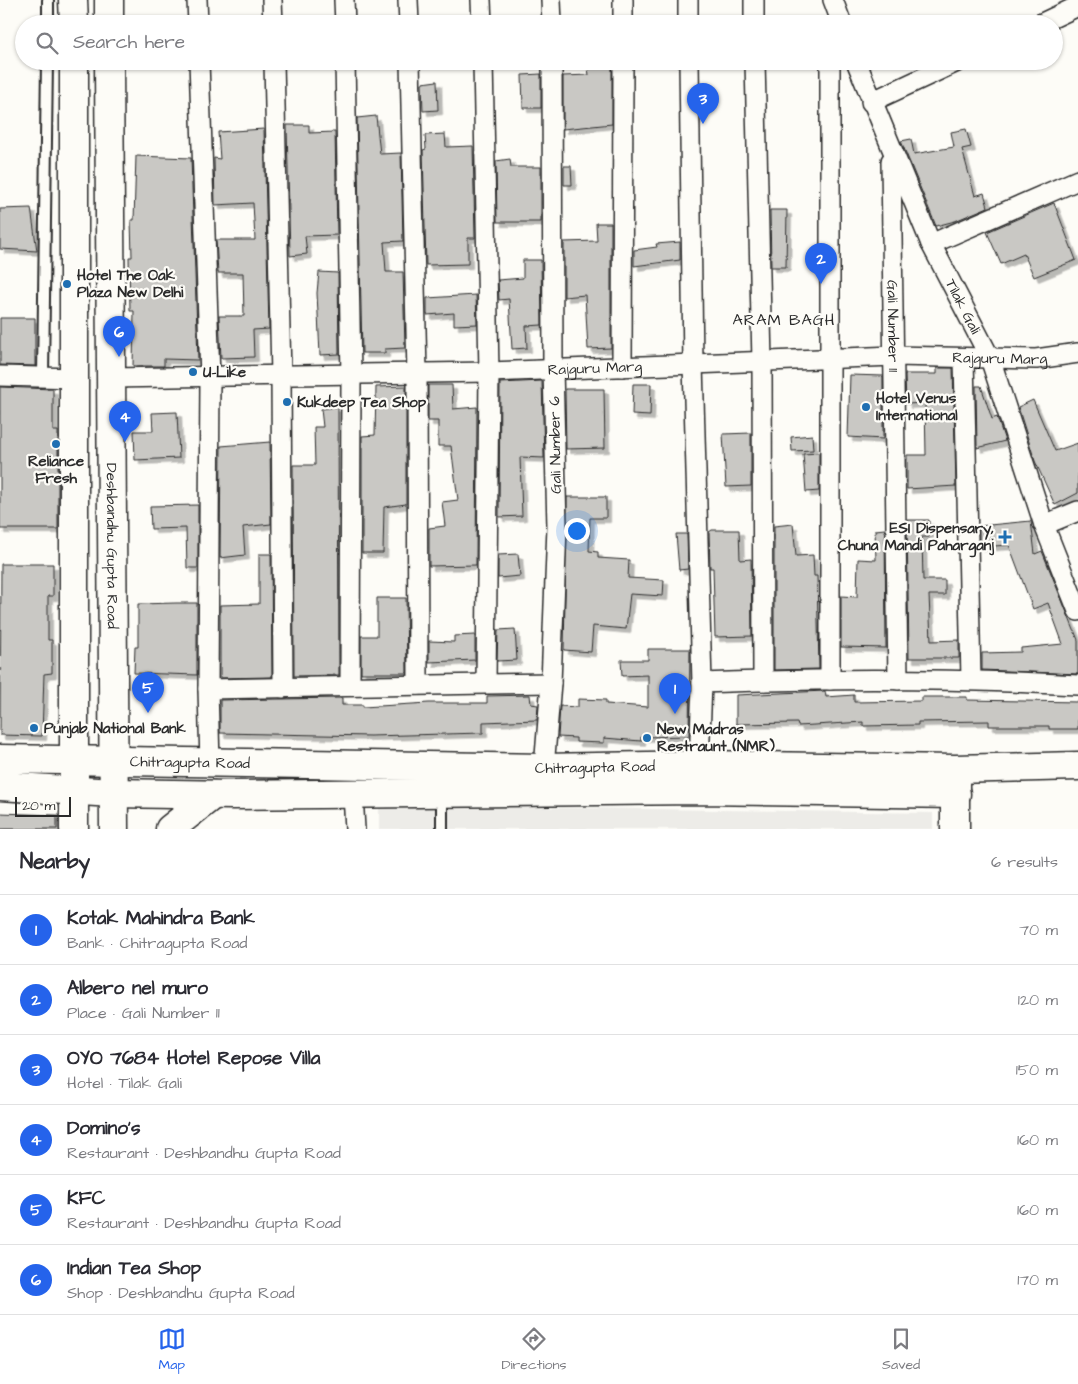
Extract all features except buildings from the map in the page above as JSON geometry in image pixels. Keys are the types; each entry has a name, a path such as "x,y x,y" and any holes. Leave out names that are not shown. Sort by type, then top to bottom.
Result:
{"street":[{"path":"74,0 74,15"},
{"path":"109,0 109,15"},
{"path":"197,0 198,15"},
{"path":"272,0 273,15"},
{"path":"344,0 345,15"},
{"path":"408,0 409,15"},
{"path":"481,0 482,15"},
{"path":"551,0 552,15"},
{"path":"623,0 623,15"},
{"path":"688,0 688,15"},
{"path":"754,0 754,15"},
{"path":"830,15 831,0"},
{"path":"831,0 838,15"},
{"path":"1059,15 1078,6"},
{"path":"74,70 76,378 74,829"},
{"name":"Deshbandhu Gupta Road","path":"109,70 113,793"},
{"path":"199,70 210,376 208,689 210,764"},
{"path":"274,70 281,376 283,688"},
{"path":"345,70 351,375 350,686"},
{"path":"410,70 417,374 418,685"},
{"path":"483,70 489,372 486,683"},
{"name":"Gali Number 6","path":"544,768 551,683 557,527 553,369 552,70"},
{"path":"622,366 623,70"},
{"path":"688,70 693,364 702,683 699,764"},
{"path":"755,70 762,362 763,681"},
{"path":"830,70 830,680"},
{"name":"Tilak Gali","path":"859,70 891,151 931,244 990,358 1044,525 1078,611"},
{"path":"871,102 940,70"},
{"name":"Gali Number 11","path":"891,151 898,680"},
{"path":"931,244 1078,180"},
{"name":"Rajguru Marg","path":"111,378 489,372 894,356 1036,358 1078,353"},
{"path":"964,358 971,679"},
{"path":"0,376 76,378"},
{"path":"1044,525 1078,511"},
{"path":"702,683 971,679 1078,685"},
{"path":"208,689 551,683"},
{"name":"Chitragupta Road","path":"0,759 74,759 210,764 544,768 699,764 955,782"},
{"name":"Chitragupta Road","path":"0,786 113,793 213,795 699,790 955,782 1078,766"},
{"path":"955,782 955,829"},
{"path":"113,793 114,829"},
{"path":"353,794 355,829"},
{"path":"170,829 213,795"}],"lane":[{"path":"48,0 48,15"},
{"path":"43,377 48,70"},
{"path":"442,794 442,829"}],"shaded area":[{"path":"379,805 933,813 933,829 379,829"}],"place":[{"name":"OYO 7684 Hotel Repose Villa","path":"703,124"},
{"name":"Hotel The Oak Plaza New Delhi","path":"67,284"},
{"name":"Albero nel muro","path":"821,284"},
{"name":"Indian Tea Shop","path":"119,357"},
{"name":"U-Like","path":"193,372"},
{"name":"Kukdeep Tea Shop","path":"287,402"},
{"name":"Hotel Venus International","path":"866,407"},
{"name":"Domino's","path":"125,442"},
{"name":"Reliance Fresh","path":"56,444"},
{"name":"ESI Dispensary, Chuna Mandi Paharganj","path":"1005,537"},
{"name":"KFC","path":"148,713"},
{"name":"Kotak Mahindra Bank","path":"675,714"},
{"name":"Punjab National Bank","path":"34,728"},
{"name":"New Madras Restraunt (NMR)","path":"647,738"}],"district":[{"name":"ARAM BAGH","path":"784,319"}]}
